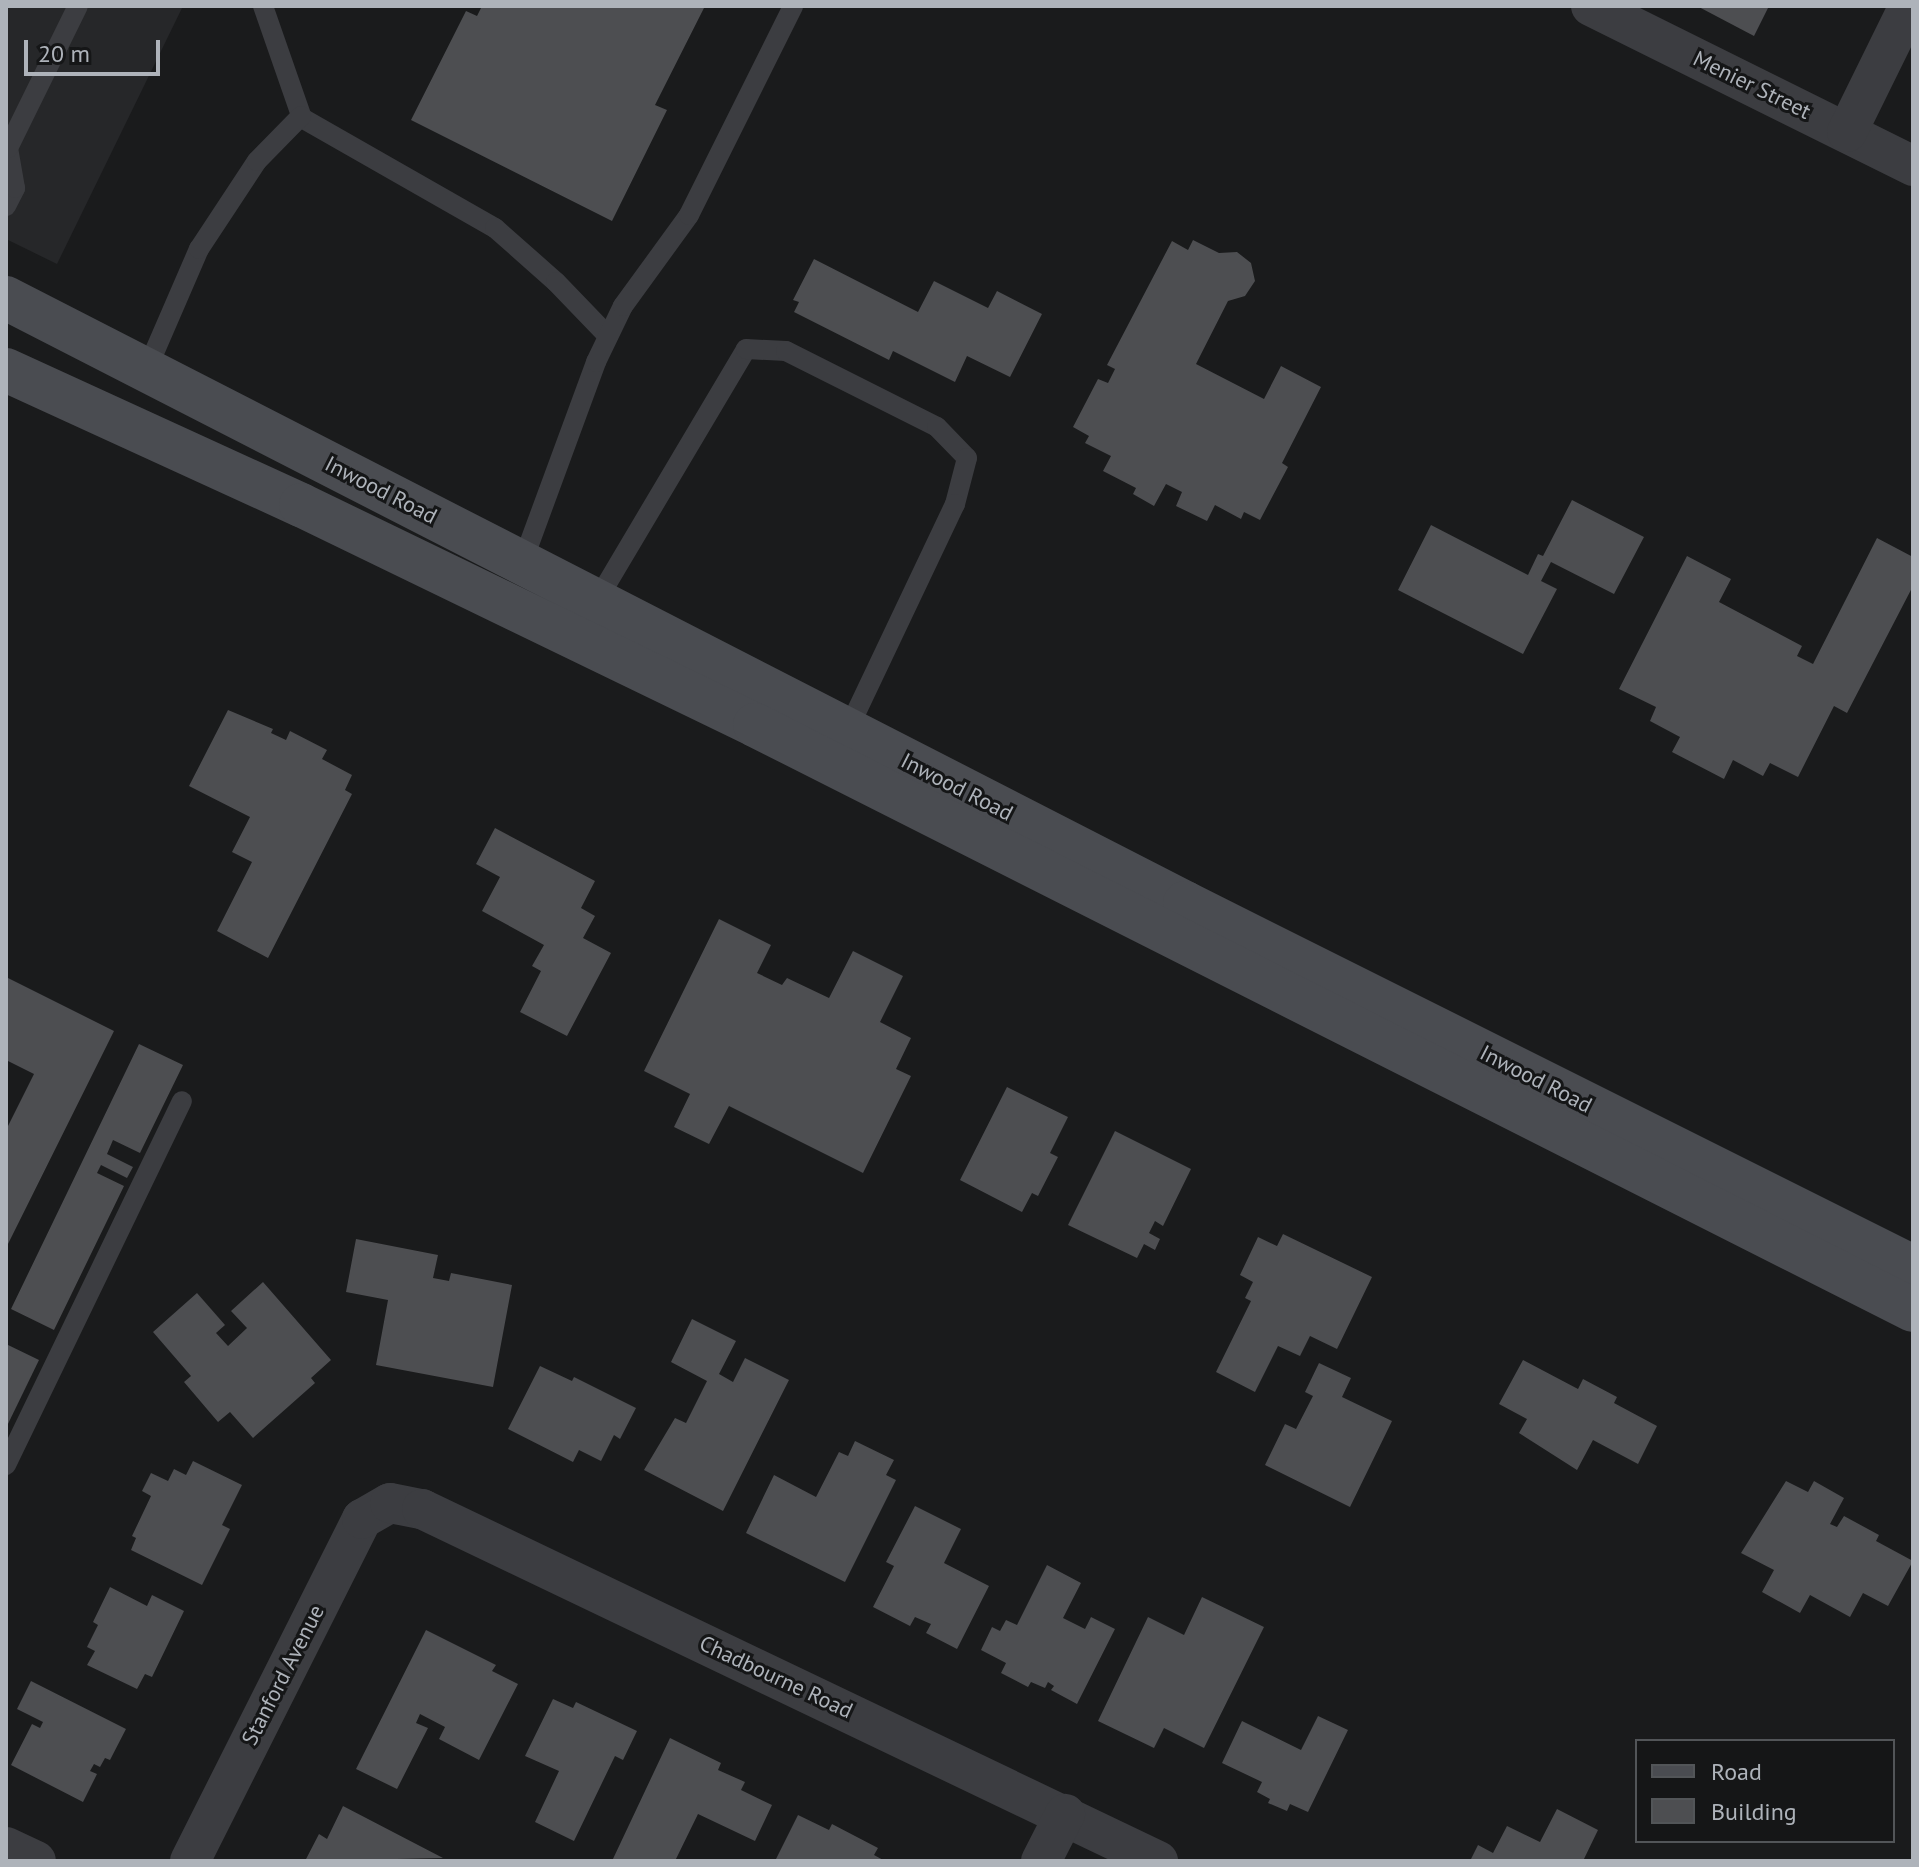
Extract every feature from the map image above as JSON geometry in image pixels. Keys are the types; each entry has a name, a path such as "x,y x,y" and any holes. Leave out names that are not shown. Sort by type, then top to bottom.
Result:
{"main road":[{"name":"Inwood Road","path":"6,298 847,731 1678,1153 1913,1267"},
{"name":"Inwood Road","path":"6,370 501,601 755,725 1913,1310"}],"street":[{"name":"Menier Street","path":"1591,6 1913,166"},
{"path":"1847,132 1909,6"},
{"name":"Chadbourne Road","path":"390,1503 422,1509 1158,1861"},
{"name":"Stanford Avenue","path":"190,1861 362,1519 390,1503"},
{"path":"1041,1861 1065,1814"},
{"path":"6,1847 36,1861"}],"lane":[{"path":"6,206 15,188 7,148 78,6"},
{"path":"263,6 301,116 448,204 495,228 556,282 608,336"},
{"path":"501,601 522,564 608,336 623,306 689,215 793,6"},
{"path":"147,369 199,249 257,161 301,116"},
{"path":"596,602 746,349 786,351 937,427 967,458 955,504 847,731"},
{"path":"6,1465 182,1101"}],"shaded area":[{"path":"6,6 183,6 57,264 6,239"}],"building":[{"path":"482,6 705,6 655,105 667,110 612,221 411,120 466,11 477,16"},
{"path":"1697,6 1769,6 1754,36"},
{"path":"1193,240 1219,253 1237,252 1251,263 1255,281 1245,296 1228,301 1196,364 1264,399 1281,366 1321,387 1282,463 1288,467 1260,520 1244,512 1241,519 1215,505 1207,521 1176,506 1182,492 1166,484 1154,506 1133,494 1136,488 1103,471 1111,456 1085,443 1089,436 1073,427 1098,379 1108,383 1115,369 1107,365 1172,241 1188,250"},
{"path":"814,259 918,312 934,281 988,308 997,291 1042,314 1010,377 967,356 955,382 893,351 889,360 794,312 799,302 793,300"},
{"path":"1572,500 1644,537 1614,594 1551,562 1541,581 1557,589 1523,654 1398,590 1431,525 1528,575 1538,554 1543,556"},
{"path":"1877,538 1913,557 1913,586 1847,713 1834,706 1798,777 1770,763 1763,776 1733,760 1724,779 1672,752 1680,737 1650,721 1656,707 1619,689 1687,556 1731,579 1719,602 1802,646 1797,656 1813,664"},
{"path":"228,710 273,729 271,733 286,740 290,731 327,750 322,759 352,775 345,790 352,794 268,958 217,931 252,862 232,852 250,817 189,786"},
{"path":"495,828 595,881 581,908 595,916 583,938 611,953 567,1036 520,1012 541,971 532,966 544,945 482,911 500,877 476,864"},
{"path":"719,919 771,945 757,973 782,985 787,978 829,998 853,951 903,976 880,1022 911,1038 896,1069 911,1076 863,1173 729,1106 709,1144 674,1127 690,1094 644,1071"},
{"path":"6,977 114,1031 6,1248 6,1130 34,1074 6,1060"},
{"path":"139,1044 183,1065 140,1153 113,1140 107,1154 133,1167 127,1178 101,1165 97,1173 124,1186 54,1330 11,1309"},
{"path":"1007,1087 1068,1117 1050,1153 1058,1157 1038,1196 1032,1193 1022,1212 960,1180"},
{"path":"1115,1131 1191,1169 1163,1226 1155,1221 1149,1233 1160,1239 1155,1250 1144,1244 1137,1258 1068,1225"},
{"path":"1283,1234 1372,1277 1337,1349 1310,1336 1300,1356 1278,1346 1255,1392 1216,1372 1251,1301 1245,1298 1253,1282 1240,1275 1258,1237 1277,1246"},
{"path":"356,1239 438,1255 433,1278 449,1281 451,1273 512,1285 493,1387 376,1365 388,1300 346,1292"},
{"path":"263,1282 331,1360 311,1378 315,1383 253,1438 230,1412 218,1422 184,1382 191,1376 153,1332 197,1293 225,1325 216,1333 228,1346 247,1328 231,1311"},
{"path":"692,1319 736,1341 719,1374 733,1382 745,1358 789,1380 723,1511 644,1470 675,1418 686,1423 707,1381 671,1362"},
{"path":"6,1344 39,1360 6,1428"},
{"path":"1523,1360 1578,1389 1583,1379 1617,1397 1614,1403 1657,1426 1638,1464 1593,1440 1577,1470 1519,1433 1527,1419 1499,1404"},
{"path":"1319,1363 1351,1378 1342,1397 1392,1421 1350,1507 1265,1465 1285,1424 1296,1429 1313,1396 1305,1392"},
{"path":"540,1366 572,1381 574,1377 636,1408 620,1439 614,1435 601,1461 579,1450 573,1462 508,1429"},
{"path":"855,1441 894,1460 886,1475 896,1480 845,1582 746,1533 774,1475 816,1497 839,1452 848,1456"},
{"path":"193,1461 242,1485 222,1525 230,1529 202,1585 131,1550 136,1538 132,1536 151,1496 142,1491 151,1473 168,1481 174,1469 186,1475"},
{"path":"1786,1481 1808,1492 1814,1481 1844,1498 1830,1524 1837,1527 1844,1516 1879,1535 1876,1541 1913,1561 1888,1606 1863,1593 1850,1617 1810,1595 1800,1613 1762,1592 1774,1570 1741,1553"},
{"path":"915,1506 961,1529 944,1563 989,1586 957,1649 926,1633 931,1624 915,1617 910,1626 873,1607 894,1566 886,1562"},
{"path":"1047,1565 1081,1583 1063,1618 1085,1629 1091,1617 1115,1629 1077,1704 1051,1690 1054,1686 1048,1682 1045,1688 1031,1682 1028,1687 1001,1673 1006,1663 981,1650 992,1627 1000,1631 1006,1620 1017,1625"},
{"path":"110,1587 147,1606 152,1595 184,1611 152,1677 145,1674 137,1689 87,1665 95,1651 87,1647 98,1625 93,1622"},
{"path":"1202,1597 1264,1627 1204,1748 1164,1728 1154,1748 1098,1721 1148,1617 1184,1635"},
{"path":"426,1630 496,1665 492,1671 518,1684 479,1760 439,1739 445,1727 420,1714 416,1723 428,1728 397,1789 356,1769"},
{"path":"31,1681 126,1729 110,1760 105,1758 100,1767 94,1764 90,1771 97,1774 83,1802 11,1765 32,1724 40,1728 43,1722 17,1709"},
{"path":"553,1699 573,1708 576,1702 637,1731 623,1760 615,1756 574,1841 535,1822 559,1771 525,1756"},
{"path":"1318,1716 1348,1730 1308,1812 1290,1804 1287,1811 1268,1803 1270,1799 1257,1792 1262,1782 1222,1763 1242,1721 1301,1750"},
{"path":"670,1738 721,1763 718,1770 745,1782 741,1790 772,1805 755,1841 698,1814 675,1861 612,1861"},
{"path":"343,1806 443,1858 305,1861 319,1834 327,1839"},
{"path":"1557,1809 1598,1830 1583,1861 1470,1861 1478,1845 1493,1853 1507,1826 1540,1842"},
{"path":"798,1815 829,1830 832,1824 878,1848 874,1855 885,1861 775,1861"}]}
